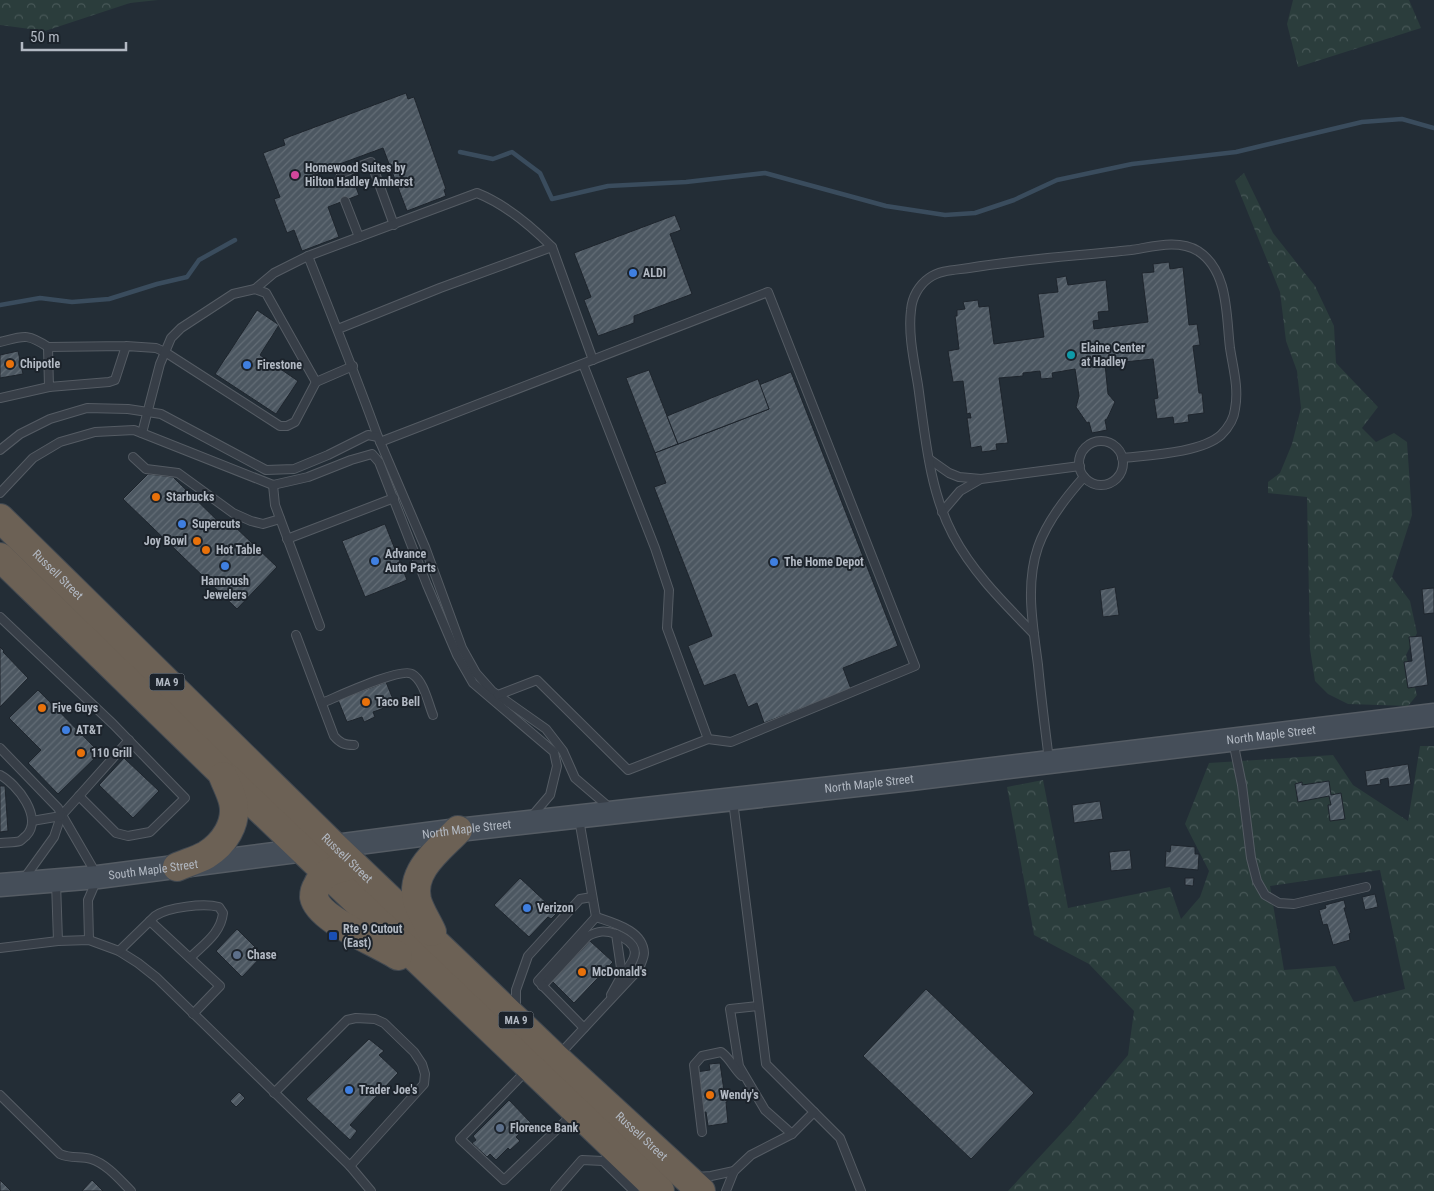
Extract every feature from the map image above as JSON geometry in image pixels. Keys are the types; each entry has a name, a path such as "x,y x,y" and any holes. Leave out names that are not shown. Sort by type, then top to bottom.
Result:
{"highway":[{"name":"Russell Street","path":"0,518 334,846 556,1058 694,1184"},
{"name":"Russell Street","path":"0,557 448,990 577,1110 610,1154 660,1191"},
{"path":"177,867 206,855 220,844 230,830 234,817 233,802 221,772"},
{"path":"441,948 419,906 416,890 418,878 423,867 458,830"},
{"path":"328,874 338,868 354,865"}],"main road":[{"name":"North Maple Street","path":"304,850 458,830 1049,762 1434,714"},
{"name":"South Maple Street","path":"10,884 98,877 304,850"}],"lane":[{"path":"338,183 342,173 371,162 394,225"},
{"path":"142,433 160,364 171,338 188,322 233,294 255,289 274,273 308,256 477,193 489,198 536,231 552,247 593,360"},
{"path":"345,201 359,237"},
{"path":"1034,634 999,597 965,555 942,512 929,459 910,327 914,298 926,281 940,273 992,264 1166,245 1190,247 1210,262 1219,278 1225,300 1236,379 1234,416 1221,435 1203,445 1166,453 1122,458"},
{"path":"338,329 440,288 552,247"},
{"path":"308,256 338,329 379,439 425,547 462,648 476,672 492,692 546,729 563,751 575,778 615,812"},
{"path":"255,289 266,293 316,382"},
{"path":"0,450 20,434 50,418 87,408 128,409 160,414 266,470 294,469 368,435 379,439 583,364 768,292 915,666 731,742 708,739 628,770 537,680 498,695"},
{"path":"0,342 26,336 36,339 48,347 126,346 156,348 280,426 287,426 295,422 316,382 352,366"},
{"path":"0,398 49,387 104,384 115,380 126,346"},
{"path":"48,347 49,387"},
{"path":"583,364 655,548 669,590 666,628 708,739"},
{"path":"0,493 33,458 60,442 95,432 134,430 273,484 308,477 372,454 379,462 427,585 457,655 473,683 554,752 557,766 550,795 527,822"},
{"path":"1097,442 1111,444 1118,450 1122,458 1122,471 1113,482 1105,485 1096,484 1084,477 1080,466 1080,456 1085,448 1097,442"},
{"path":"133,457 146,469 178,473 232,512 251,521 263,524 280,519"},
{"path":"929,459 949,473 959,477 981,479 1080,466"},
{"path":"1049,762 1034,634 1031,589 1034,564 1039,546 1053,517 1084,477"},
{"path":"942,512 960,491 981,479"},
{"path":"273,484 274,505 320,626"},
{"path":"287,539 394,498"},
{"path":"0,617 129,740 184,798 150,832 128,836 116,833 79,796"},
{"path":"296,635 334,736 339,742 346,745 354,745"},
{"path":"322,703 393,674 407,672 414,674 419,680 433,715"},
{"path":"1232,739 1242,785 1251,858 1257,881 1265,895 1279,903 1294,904 1366,887"},
{"path":"10,884 54,837 61,816 129,740"},
{"path":"0,748 58,808 98,877 88,900 89,940"},
{"path":"0,775 6,778 28,803 32,821 31,831 21,840 0,843"},
{"path":"732,799 766,1064 840,1138 861,1191"},
{"path":"32,821 61,816"},
{"path":"579,816 596,917"},
{"path":"56,880 58,941"},
{"path":"516,1019 516,990 528,956 580,899 592,897"},
{"path":"119,951 162,911 213,905 219,907 223,913 217,932 190,958"},
{"path":"584,1028 538,981 596,917"},
{"path":"556,1058 639,969 644,954 639,940 626,928 596,917"},
{"path":"150,921 220,986 193,1014"},
{"path":"542,986 588,936 596,932 606,931 616,934 628,940 634,948 635,954 633,963 622,975 605,1005"},
{"path":"616,934 622,975"},
{"path":"0,948 58,941 89,940 119,951 138,963 157,978 350,1166 371,1191"},
{"path":"758,1006 730,1009 739,1066 766,1110 792,1134"},
{"path":"274,1092 347,1020 364,1017 384,1023 414,1052 422,1064 425,1074 424,1084 350,1166"},
{"path":"702,1132 694,1065 702,1056 721,1052 734,1070 748,1080"},
{"path":"530,1067 460,1138 504,1180 577,1110"},
{"path":"0,1095 60,1154 67,1157 90,1159 102,1164 131,1191"},
{"path":"726,1191 734,1171 751,1155 792,1134 814,1112"},
{"path":"555,1191 582,1160 610,1154 634,1191"},
{"path":"694,1184 711,1176 734,1171"}],"green space":[{"path":"0,0 158,0 130,3 45,31 0,25"},
{"path":"1293,0 1409,0 1421,28 1298,67 1287,24"},
{"path":"1244,173 1273,233 1315,286 1334,326 1336,363 1378,407 1362,428 1376,442 1394,433 1407,442 1412,515 1392,577 1410,601 1417,633 1406,655 1417,695 1408,706 1348,704 1328,694 1315,681 1310,649 1307,497 1268,493 1268,482 1280,473 1292,444 1301,408 1297,371 1286,341 1280,292 1235,181"},
{"path":"1420,746 1434,746 1434,1191 1008,1191 1071,1123 1128,1055 1134,1011 1089,964 1034,935 1007,787 1043,780 1068,908 1170,887 1181,919 1200,897 1209,871 1185,824 1209,763 1333,755 1353,785 1408,821","holes":["1380,870 1405,989 1354,1002 1335,966 1284,970 1270,886"]}],"building":[{"name":"Homewood Suites by Hilton Hadley Amherst","path":"406,93 408,99 414,97 446,189 444,190 446,196 407,211 383,148 318,172 324,188 352,177 359,195 328,207 339,237 302,251 294,230 287,233 274,199 280,197 263,153 285,145 283,139"},
{"name":"ALDI","path":"675,215 681,230 670,234 692,294 634,316 634,323 598,336 584,300 591,297 574,253"},
{"name":"Elaine Center at Hadley","path":"1169,262 1170,269 1183,267 1189,325 1197,324 1200,345 1193,346 1199,393 1202,393 1204,413 1188,415 1189,422 1174,424 1173,417 1157,419 1154,399 1158,398 1153,359 1105,364 1108,394 1115,402 1105,420 1107,430 1092,433 1089,422 1087,423 1076,407 1079,396 1075,369 1052,373 1053,378 1041,379 1040,371 1023,373 1023,376 999,378 1008,443 996,444 997,450 982,452 981,446 971,448 967,418 971,418 970,413 967,414 963,381 953,382 948,351 959,349 955,316 957,316 957,310 965,309 963,302 978,300 979,307 989,306 994,344 1044,337 1038,294 1058,292 1056,278 1066,276 1068,285 1106,280 1109,311 1098,312 1099,320 1093,321 1094,329 1148,322 1142,273 1154,272 1153,264"},
{"name":"Firestone","path":"257,310 279,325 260,355 298,381 276,414 215,374"},
{"name":"Chipotle","path":"18,351 23,374 0,378 0,355"},
{"path":"649,370 678,444 655,453 626,378"},
{"name":"The Home Depot","path":"791,372 898,646 843,668 851,689 764,723 757,703 748,707 735,674 704,686 688,646 712,636 654,487 666,483 655,453 769,409 759,385"},
{"path":"758,379 769,409 678,444 667,416"},
{"path":"148,474 173,477 226,529 231,523 277,567 237,609 123,499"},
{"name":"Advance Auto Parts","path":"385,524 407,580 365,597 342,541"},
{"path":"1115,587 1119,615 1103,617 1100,590"},
{"path":"1434,588 1434,613 1424,614 1422,589"},
{"path":"1422,636 1428,685 1408,688 1404,662 1412,661 1409,637"},
{"path":"0,647 28,678 0,707"},
{"name":"Taco Bell","path":"386,682 395,704 373,712 375,717 364,722 362,717 347,722 338,700"},
{"path":"38,690 100,753 58,794 28,763 41,750 9,718"},
{"path":"124,758 159,791 133,818 99,785"},
{"path":"1408,764 1411,784 1389,787 1388,778 1380,780 1381,784 1367,786 1365,771"},
{"path":"1329,781 1331,795 1341,793 1345,819 1330,821 1328,805 1331,805 1329,796 1298,802 1295,784 1302,782 1302,785"},
{"path":"0,786 5,786 8,831 0,832"},
{"path":"1100,801 1103,819 1074,823 1072,805"},
{"path":"1171,845 1195,847 1195,854 1199,854 1198,870 1165,867 1166,851 1170,852"},
{"path":"1130,850 1132,869 1111,871 1109,852"},
{"name":"Verizon","path":"520,878 549,905 551,902 560,910 551,919 548,917 529,937 494,905"},
{"path":"1185,878 1194,878 1193,886 1185,885"},
{"path":"1375,894 1378,907 1365,910 1362,897"},
{"path":"1344,900 1346,908 1344,908 1351,933 1349,934 1350,940 1333,945 1327,924 1323,925 1319,910 1326,908 1325,905"},
{"path":"237,929 263,955 242,977 216,951"},
{"name":"McDonald's","path":"590,941 613,962 574,1003 552,981"},
{"path":"926,989 1034,1093 971,1159 863,1056"},
{"name":"Trader Joe's","path":"369,1039 384,1051 379,1055 398,1073 350,1125 357,1131 350,1140 306,1099"},
{"name":"Wendy's","path":"720,1063 724,1091 721,1092 722,1099 727,1099 728,1123 708,1126 706,1112 702,1113 696,1072 710,1070 709,1064"},
{"path":"239,1092 245,1098 236,1107 230,1101"},
{"path":"509,1100 531,1123 516,1137 520,1141 510,1150 508,1148 496,1160 490,1154 487,1157 472,1143 476,1140 473,1136"},
{"path":"0,1180 11,1191 0,1191"},
{"path":"92,1180 103,1191 82,1191"}],"waterway":[{"path":"460,152 493,159 512,152 540,173 552,199 608,186 686,182 765,173 886,206 945,215 975,213 1014,200 1057,180 1132,164 1236,152 1362,122 1402,119 1434,128"},
{"path":"0,305 40,298 72,302 109,299 187,277 199,260 235,240"}],"place":[{"name":"Homewood Suites by Hilton Hadley Amherst","path":"295,175"},
{"name":"ALDI","path":"633,273"},
{"name":"Elaine Center at Hadley","path":"1071,355"},
{"name":"Chipotle","path":"10,364"},
{"name":"Firestone","path":"247,365"},
{"name":"Starbucks","path":"156,497"},
{"name":"Supercuts","path":"182,524"},
{"name":"Joy Bowl","path":"197,541"},
{"name":"Hot Table","path":"206,550"},
{"name":"Advance Auto Parts","path":"375,561"},
{"name":"The Home Depot","path":"774,562"},
{"name":"Hannoush Jewelers","path":"225,566"},
{"name":"Taco Bell","path":"366,702"},
{"name":"Five Guys","path":"42,708"},
{"name":"AT&T","path":"66,730"},
{"name":"110 Grill","path":"81,753"},
{"name":"Verizon","path":"527,908"},
{"name":"Rte 9 Cutout (East)","path":"333,936"},
{"name":"Chase","path":"237,955"},
{"name":"McDonald's","path":"582,972"},
{"name":"Trader Joe's","path":"349,1090"},
{"name":"Wendy's","path":"710,1095"},
{"name":"Florence Bank","path":"500,1128"}]}
